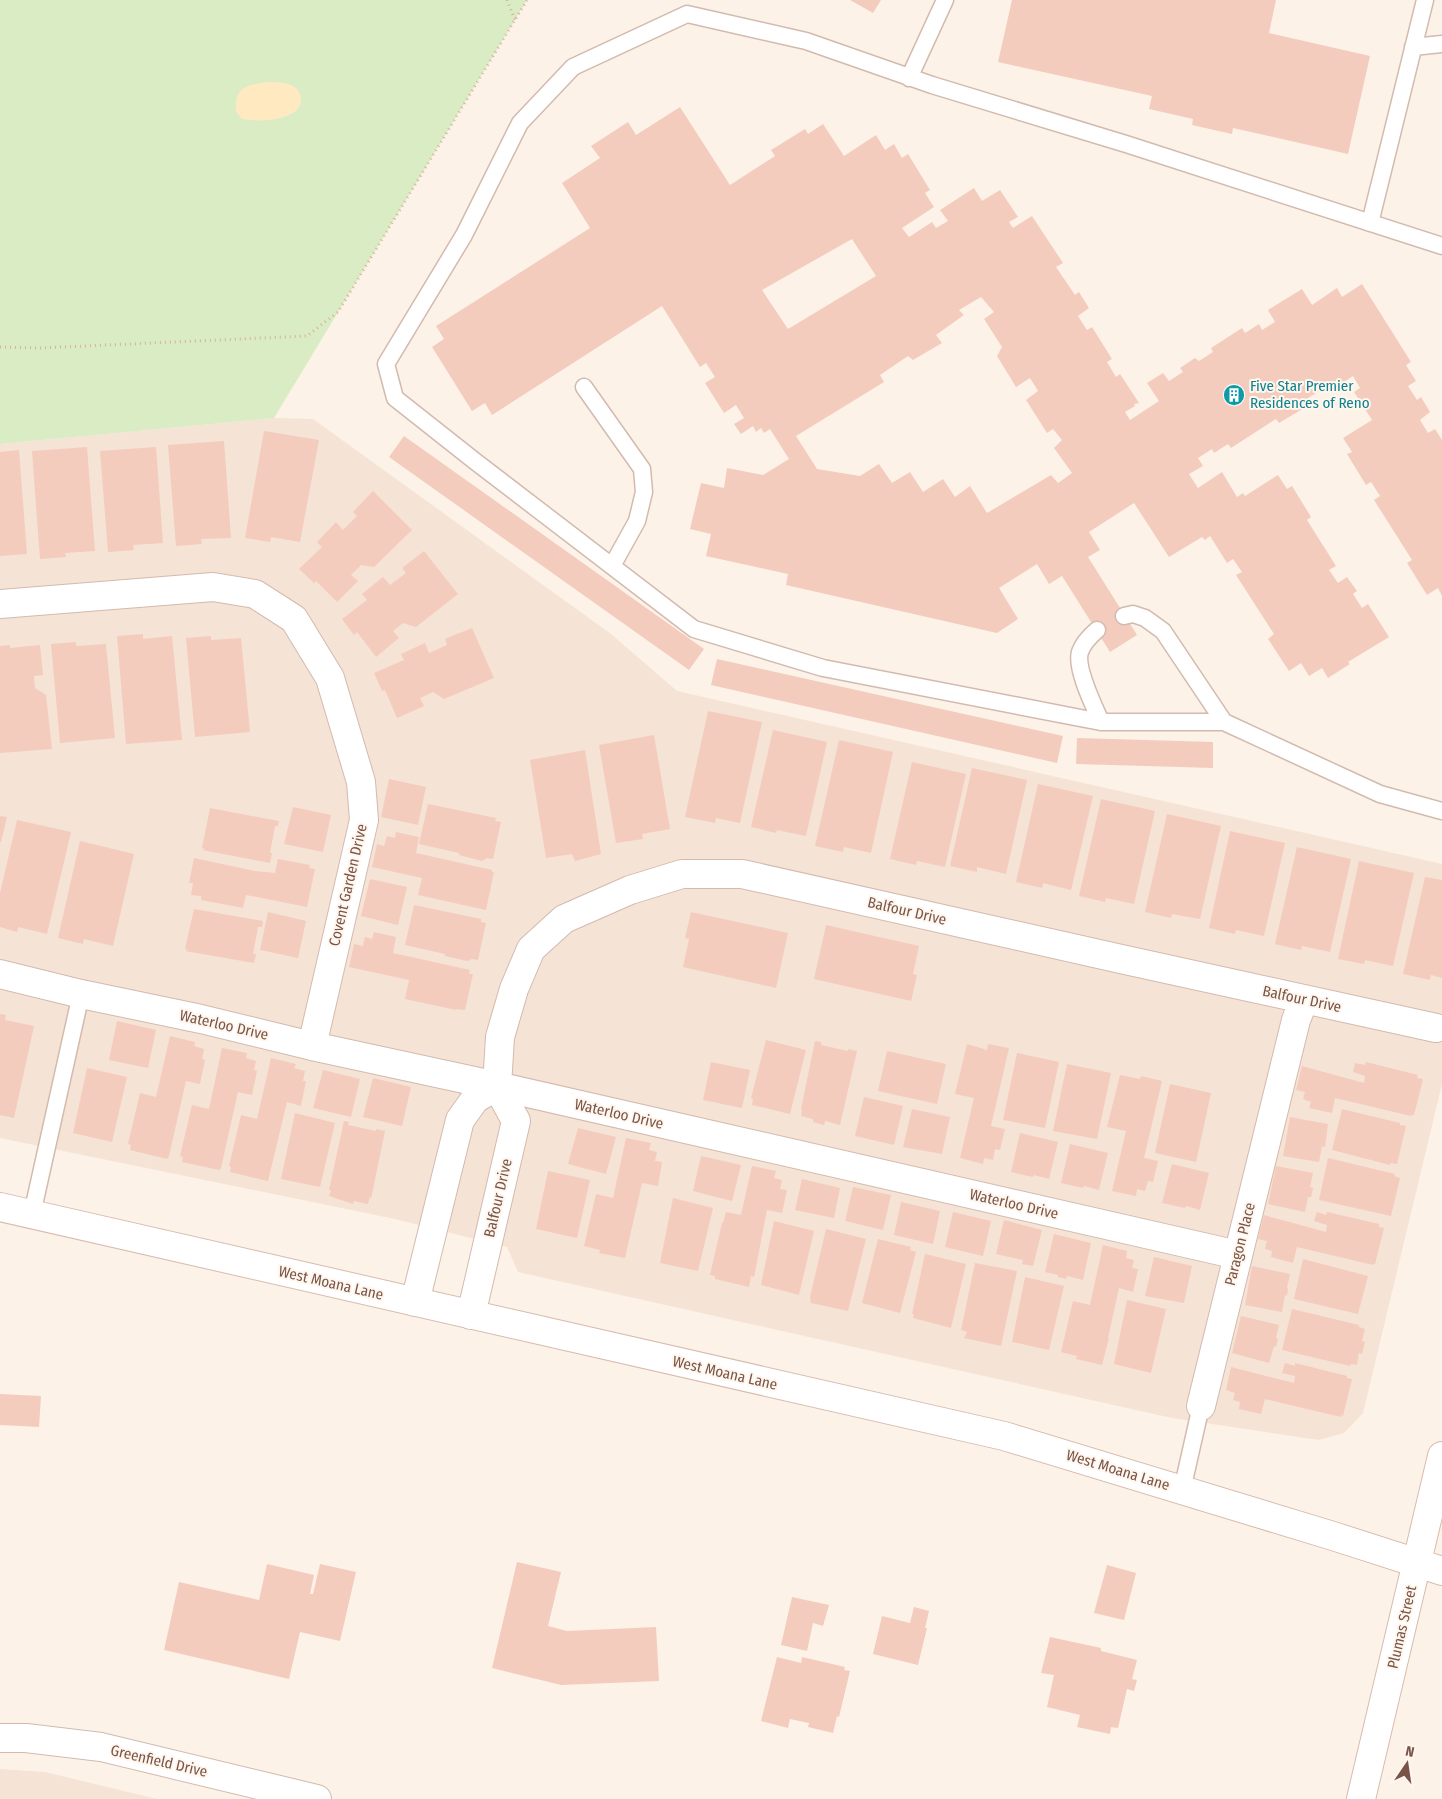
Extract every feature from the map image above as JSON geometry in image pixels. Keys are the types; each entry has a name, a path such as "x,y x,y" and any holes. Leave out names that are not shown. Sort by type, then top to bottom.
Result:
{"street":[{"name":"Covent Garden Drive","path":"0,604 213,587 255,594 294,619 330,678 361,782 364,820 312,1046"},
{"name":"Balfour Drive","path":"471,1314 516,1121 496,1086 500,1037 514,989 531,949 564,919 630,890 682,874 742,874 1436,1028"},
{"name":"Waterloo Drive","path":"0,974 81,994 201,1019 312,1046 1238,1254"},
{"name":"Paragon Place","path":"1201,1406 1296,1020 1304,1000"},
{"path":"415,1302 460,1120 474,1099 496,1086"},
{"name":"West Moana Lane","path":"0,1207 1004,1436 1333,1536 1430,1568"},
{"name":"Plumas Street","path":"1361,1799 1430,1568 1442,1456"},
{"name":"Greenfield Drive","path":"0,1738 26,1738 101,1747 317,1799"}],"lane":[{"path":"909,78 945,0"},
{"path":"1370,223 1425,0"},
{"path":"1442,246 1126,144 909,78 806,41 686,14 573,67 520,122 464,235 386,364 396,398 476,462 694,629 823,668 1101,722 1224,722 1380,794 1442,811"},
{"path":"1413,47 1442,44"},
{"path":"584,387 642,468 644,492 638,521 612,566"},
{"path":"1124,616 1133,614 1145,618 1162,631 1224,722"},
{"path":"1097,630 1087,639 1080,653 1083,675 1101,722"},
{"path":"32,1214 81,994"},
{"name":"Paragon Place","path":"1182,1490 1201,1406"}],"path":[{"path":"507,0 515,20"},
{"path":"0,347 40,348 307,336 338,312 527,0"}],"shaded area":[{"path":"274,418 313,419 611,634 677,691 1442,864 1442,1084 1363,1413 1344,1433 1319,1440 1172,1418 518,1272 507,1247 395,1219 0,1138 0,444"},
{"path":"0,1769 45,1772 157,1799 0,1799"}],"green space":[{"path":"0,0 527,0 274,418 0,444"}],"sand":[{"path":"267,82 285,83 295,87 301,98 297,110 287,116 275,119 261,121 242,119 236,112 239,92 247,86"}],"building":[{"path":"850,0 881,0 873,13"},
{"path":"1012,0 1276,0 1269,33 1370,56 1348,154 1233,128 1232,134 1192,125 1193,119 1149,109 1152,96 998,62"},
{"name":"Five Star Premier Residences of Reno","path":"680,107 730,185 775,156 771,150 805,129 808,134 823,124 844,156 876,135 885,150 894,144 902,158 908,154 930,190 925,193 934,207 902,228 909,237 932,222 936,228 948,221 940,210 974,188 982,201 1000,190 1018,217 1009,222 1013,228 1032,216 1063,263 1056,267 1075,295 1079,292 1089,308 1078,316 1087,330 1092,327 1112,359 1107,362 1116,377 1120,374 1139,403 1134,404 1135,406 1125,412 1130,420 1159,401 1147,383 1163,373 1169,381 1183,372 1180,368 1195,358 1199,361 1213,352 1211,348 1242,328 1245,333 1259,324 1262,330 1275,322 1268,310 1302,289 1312,305 1337,288 1342,297 1362,284 1411,362 1406,365 1416,381 1408,386 1417,400 1421,397 1430,412 1420,420 1428,433 1435,429 1442,440 1442,596 1438,588 1427,595 1407,563 1412,560 1374,500 1380,496 1371,482 1366,485 1347,454 1352,452 1343,438 1372,420 1354,392 1360,388 1353,376 1338,386 1335,381 1305,400 1309,405 1279,423 1276,419 1231,448 1228,444 1214,453 1212,449 1198,458 1203,466 1189,474 1198,488 1222,472 1237,497 1243,493 1245,496 1278,475 1287,489 1292,486 1311,517 1307,520 1336,566 1329,570 1338,583 1347,577 1357,591 1353,594 1362,608 1368,604 1389,637 1348,662 1350,664 1328,678 1322,668 1309,676 1301,663 1289,671 1268,639 1274,634 1236,575 1242,572 1233,559 1227,563 1210,536 1205,540 1202,537 1169,557 1134,503 1089,532 1100,550 1088,557 1137,635 1110,652 1062,576 1049,584 1037,564 999,588 1018,619 997,633 786,585 788,574 706,556 711,534 690,529 701,483 724,488 727,468 763,475 789,459 770,429 764,433 761,428 756,432 753,426 741,434 734,424 744,418 736,405 724,413 705,383 715,377 706,363 700,367 662,306 492,415 485,403 472,411 432,347 444,339 436,326 590,228 562,183 600,158 591,146 628,122 636,135","holes":["852,239 876,276 788,329 762,290","981,297 994,312 984,319 1002,347 997,356 1016,387 1030,378 1038,391 1026,400 1047,433 1053,429 1062,440 1054,448 1072,473 1058,483 1051,475 987,513 970,486 955,497 943,479 923,492 910,472 892,483 879,464 860,476 817,469 796,436 884,382 880,375 908,356 913,360 942,343 936,335 964,315 959,310"]},
{"path":"264,431 319,440 300,542 271,537 270,542 245,538"},
{"path":"404,436 704,649 689,670 389,457"},
{"path":"224,441 231,538 201,539 202,544 176,546 168,445"},
{"path":"87,447 95,551 65,553 66,557 40,559 32,451"},
{"path":"156,447 163,543 133,545 134,550 108,552 100,451"},
{"path":"19,450 27,554 0,556 0,452"},
{"path":"373,491 412,530 374,567 361,565 351,575 358,581 337,602 316,581 314,583 299,569 322,547 317,542 336,522 343,530 357,516 353,512"},
{"path":"424,551 458,594 416,627 403,623 393,631 399,638 376,657 357,632 354,635 342,619 367,600 362,594 383,577 390,585 406,573 402,568"},
{"path":"472,628 494,678 444,699 433,692 420,698 424,706 397,718 385,690 382,691 374,673 404,660 401,654 425,643 429,653 447,645 445,639"},
{"path":"143,634 143,639 172,636 182,740 126,744 117,636"},
{"path":"211,636 211,640 241,638 250,732 195,737 186,638"},
{"path":"76,642 76,646 106,644 115,738 60,743 51,644"},
{"path":"10,645 10,648 40,645 43,675 34,676 35,688 46,695 52,749 0,753 0,646"},
{"path":"717,659 1063,736 1057,763 711,685"},
{"path":"708,711 762,722 740,823 716,818 715,823 685,817"},
{"path":"773,730 827,742 806,836 777,830 776,833 751,827"},
{"path":"654,735 670,829 642,834 643,839 616,843 599,745"},
{"path":"1077,738 1213,742 1213,768 1076,764"},
{"path":"839,740 893,752 871,853 844,847 843,852 815,846"},
{"path":"585,750 601,854 575,861 572,854 546,858 530,760"},
{"path":"912,762 966,774 945,867 917,861 916,865 890,859"},
{"path":"972,768 1027,780 1006,874 977,867 977,872 950,866"},
{"path":"389,779 426,787 418,825 381,817"},
{"path":"1038,784 1093,796 1071,890 1043,883 1042,888 1016,882"},
{"path":"1101,799 1155,811 1134,904 1106,898 1105,902 1079,896"},
{"path":"428,804 496,818 495,821 501,822 493,859 487,858 482,861 459,855 459,853 419,844"},
{"path":"293,807 331,815 323,852 284,844"},
{"path":"210,808 279,821 278,826 275,826 270,863 202,850 205,849 202,848"},
{"path":"1167,814 1221,826 1200,919 1172,914 1171,918 1145,912"},
{"path":"0,816 7,817 1,842 0,842"},
{"path":"17,820 71,832 47,934 18,927 17,932 0,927 0,893"},
{"path":"1230,831 1285,843 1264,936 1236,930 1235,934 1209,928"},
{"path":"396,832 419,837 416,853 492,870 494,872 486,910 418,895 422,878 372,867 377,844 384,846 387,836 395,838"},
{"path":"80,841 134,854 113,946 84,939 83,944 58,938"},
{"path":"1297,847 1351,859 1330,952 1302,946 1301,950 1275,944"},
{"path":"194,858 255,871 275,873 278,859 310,865 309,868 315,869 307,907 246,895 243,908 201,900 201,896 191,895 193,883 189,883"},
{"path":"1359,861 1414,873 1393,966 1365,960 1364,964 1338,959"},
{"path":"1425,877 1442,880 1442,978 1431,975 1430,980 1403,974"},
{"path":"370,879 407,887 398,925 361,916"},
{"path":"414,905 481,919 481,922 486,923 478,960 472,959 467,961 405,945"},
{"path":"194,909 263,921 262,927 258,927 253,954 256,954 254,963 185,951 188,950 185,949"},
{"path":"268,912 306,921 298,958 260,950"},
{"path":"691,912 788,933 776,988 683,967 689,939 685,938"},
{"path":"826,925 919,946 913,974 917,975 911,1001 814,979"},
{"path":"374,932 396,937 393,953 470,970 469,974 473,974 465,1010 456,1010 405,999 409,980 349,967 354,944 363,946 365,937 372,939"},
{"path":"0,1014 6,1015 5,1020 34,1026 14,1118 0,1115"},
{"path":"117,1021 156,1030 148,1068 109,1060"},
{"path":"170,1036 195,1042 194,1046 204,1049 202,1059 205,1060 200,1084 186,1081 167,1159 130,1150 131,1145 128,1144 140,1093 156,1097"},
{"path":"766,1040 806,1050 790,1114 752,1105 753,1099 751,1098"},
{"path":"815,1041 821,1042 821,1045 857,1051 840,1125 825,1121 824,1125 813,1122 813,1119 801,1116"},
{"path":"967,1044 987,1050 988,1044 1009,1048 991,1126 1005,1129 1000,1150 995,1149 993,1160 984,1158 983,1164 960,1158 974,1098 955,1094"},
{"path":"222,1048 247,1053 246,1058 256,1061 254,1070 257,1071 252,1095 238,1092 219,1170 182,1162 183,1157 180,1156 192,1105 209,1109"},
{"path":"887,1051 946,1064 937,1104 878,1091"},
{"path":"1017,1053 1059,1062 1045,1128 1003,1120"},
{"path":"271,1058 296,1064 294,1068 305,1071 303,1081 306,1081 301,1106 287,1102 268,1181 230,1172 231,1167 229,1166 241,1115 257,1119"},
{"path":"711,1062 750,1070 742,1108 703,1100"},
{"path":"1366,1062 1418,1075 1417,1078 1423,1079 1414,1115 1411,1116 1335,1098 1332,1113 1309,1108 1311,1102 1303,1099 1305,1092 1296,1090 1302,1066 1364,1083 1365,1076 1353,1072 1355,1063 1365,1065"},
{"path":"1067,1064 1111,1073 1097,1139 1053,1131"},
{"path":"87,1068 127,1077 112,1142 73,1133"},
{"path":"323,1070 360,1079 351,1117 313,1108"},
{"path":"1120,1075 1140,1079 1141,1076 1162,1081 1144,1158 1158,1161 1153,1182 1148,1181 1145,1191 1137,1189 1136,1196 1112,1191 1126,1131 1107,1127"},
{"path":"373,1078 411,1087 402,1126 363,1117"},
{"path":"1170,1084 1211,1093 1196,1162 1155,1153"},
{"path":"864,1097 903,1106 894,1145 855,1136"},
{"path":"912,1109 950,1117 942,1154 903,1147"},
{"path":"1342,1109 1406,1126 1397,1164 1390,1163 1390,1165 1332,1150"},
{"path":"295,1113 335,1123 320,1187 281,1179"},
{"path":"1290,1117 1328,1124 1325,1147 1322,1146 1319,1162 1283,1156"},
{"path":"344,1121 349,1122 348,1125 385,1131 371,1199 370,1196 368,1204 354,1201 353,1204 329,1196"},
{"path":"578,1128 616,1137 606,1174 568,1164"},
{"path":"1020,1133 1058,1142 1049,1179 1011,1172"},
{"path":"626,1138 651,1143 649,1150 657,1152 655,1161 662,1162 658,1186 642,1183 625,1258 599,1253 600,1250 584,1246 596,1194 613,1198"},
{"path":"1070,1144 1108,1153 1099,1190 1061,1183"},
{"path":"701,1156 741,1165 732,1201 693,1191"},
{"path":"1328,1158 1395,1174 1394,1176 1400,1178 1391,1216 1319,1200"},
{"path":"1172,1164 1209,1173 1200,1210 1162,1203"},
{"path":"752,1166 776,1171 774,1178 782,1180 780,1189 787,1190 782,1213 767,1210 754,1277 751,1276 749,1287 715,1279 715,1276 710,1275 726,1212 741,1215"},
{"path":"1276,1166 1313,1173 1310,1187 1313,1188 1311,1197 1308,1197 1305,1212 1268,1204"},
{"path":"548,1171 590,1180 577,1238 536,1229"},
{"path":"802,1179 840,1188 834,1218 795,1210"},
{"path":"853,1187 891,1195 883,1230 845,1221"},
{"path":"673,1198 713,1208 698,1271 660,1263"},
{"path":"901,1202 940,1211 933,1244 894,1235"},
{"path":"953,1212 991,1221 983,1256 945,1247"},
{"path":"1317,1212 1326,1215 1327,1212 1379,1224 1379,1227 1384,1228 1375,1264 1297,1247 1293,1263 1271,1257 1272,1251 1265,1249 1267,1241 1258,1239 1264,1215 1326,1232 1327,1225 1314,1221"},
{"path":"1004,1220 1042,1230 1033,1266 1022,1264 1023,1260 996,1254"},
{"path":"774,1221 814,1231 799,1295 761,1285"},
{"path":"826,1229 866,1239 848,1311 811,1303 810,1297"},
{"path":"1054,1234 1091,1243 1083,1280 1067,1276 1066,1279 1045,1272"},
{"path":"878,1239 911,1247 910,1250 916,1252 900,1313 862,1303"},
{"path":"1103,1245 1127,1251 1126,1258 1134,1260 1132,1268 1138,1269 1133,1292 1119,1288 1102,1365 1076,1359 1077,1356 1061,1352 1073,1301 1090,1305"},
{"path":"925,1254 966,1264 951,1328 913,1318 914,1314 912,1314"},
{"path":"1154,1257 1192,1266 1184,1303 1145,1296"},
{"path":"1303,1259 1368,1276 1358,1314 1294,1299"},
{"path":"975,1263 1017,1271 1001,1346 964,1338 967,1332 961,1330"},
{"path":"1252,1266 1290,1274 1287,1296 1285,1295 1282,1312 1245,1305"},
{"path":"1025,1277 1064,1286 1049,1350 1012,1342"},
{"path":"1127,1300 1166,1309 1151,1373 1114,1364"},
{"path":"1292,1309 1359,1325 1359,1327 1365,1329 1362,1341 1365,1342 1362,1354 1359,1353 1357,1365 1351,1364 1350,1366 1282,1350"},
{"path":"1241,1316 1279,1325 1276,1347 1274,1346 1269,1363 1232,1353"},
{"path":"1285,1363 1295,1366 1295,1363 1347,1376 1347,1378 1352,1379 1343,1416 1265,1399 1261,1414 1239,1409 1240,1402 1233,1400 1235,1393 1226,1390 1231,1367 1294,1383 1295,1376 1282,1373"},
{"path":"0,1394 41,1396 39,1427 0,1425"},
{"path":"517,1562 561,1572 548,1626 567,1631 656,1627 659,1681 561,1685 492,1668"},
{"path":"267,1564 314,1575 310,1594 313,1594 320,1564 356,1572 340,1641 300,1632 289,1679 164,1650 179,1582 259,1600"},
{"path":"1107,1565 1136,1573 1124,1620 1094,1613"},
{"path":"792,1597 829,1605 823,1626 813,1623 807,1651 781,1645"},
{"path":"914,1607 929,1611 918,1665 873,1654 882,1616 910,1623"},
{"path":"1050,1637 1101,1648 1101,1651 1137,1660 1132,1679 1137,1680 1134,1691 1127,1689 1118,1728 1111,1727 1110,1734 1077,1727 1080,1715 1047,1707 1054,1675 1041,1673"},
{"path":"777,1657 801,1663 802,1657 845,1667 844,1670 850,1671 839,1717 837,1716 833,1733 808,1727 809,1723 790,1719 788,1728 761,1721"}],"place":[{"name":"Five Star Premier Residences of Reno","path":"1234,395"}]}
